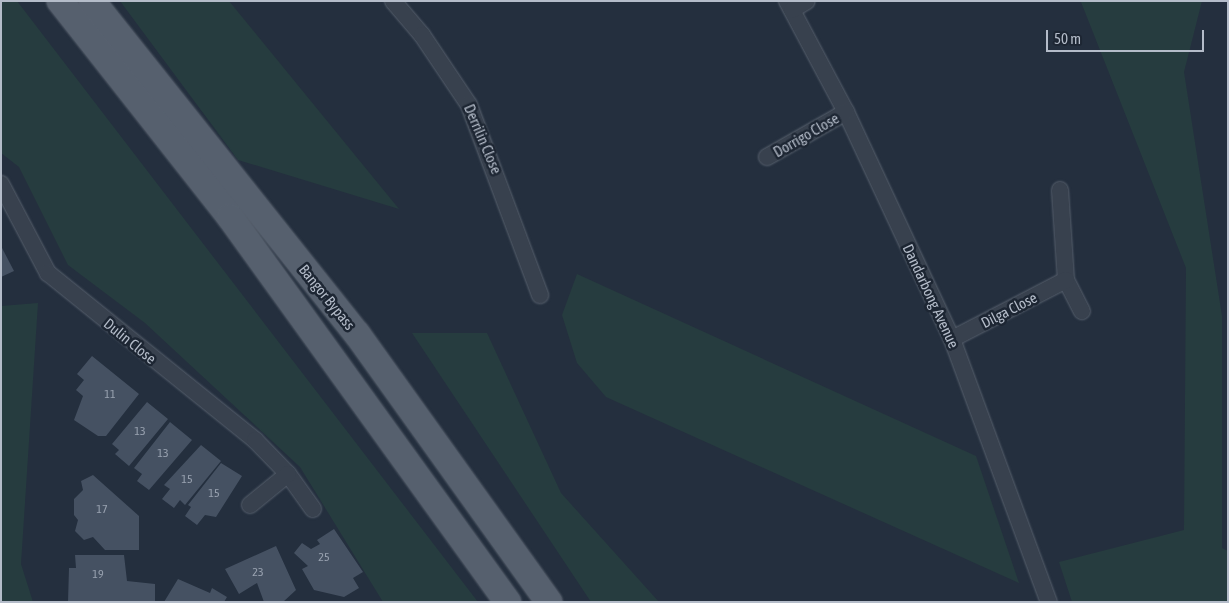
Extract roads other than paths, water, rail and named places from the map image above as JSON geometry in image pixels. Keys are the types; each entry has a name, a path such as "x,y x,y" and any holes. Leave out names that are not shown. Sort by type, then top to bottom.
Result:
{"main road":[{"name":"Bangor Bypass","path":"60,1 230,217 508,602"},
{"name":"Bangor Bypass","path":"92,1 357,334 549,602"}],"street":[{"name":"Derrilin Close","path":"393,1 422,35 469,105 540,295"},
{"path":"789,6 808,1"},
{"name":"Dandarbong Avenue","path":"789,6 846,112 952,339 1049,602"},
{"name":"Dorrigo Close","path":"767,157 846,112"},
{"name":"Dulin Close","path":"1,184 48,273 255,440 288,474 313,509"},
{"path":"1060,190 1066,280 1082,311"},
{"name":"Dilga Close","path":"952,339 1066,280"},
{"path":"250,505 288,474"}]}
